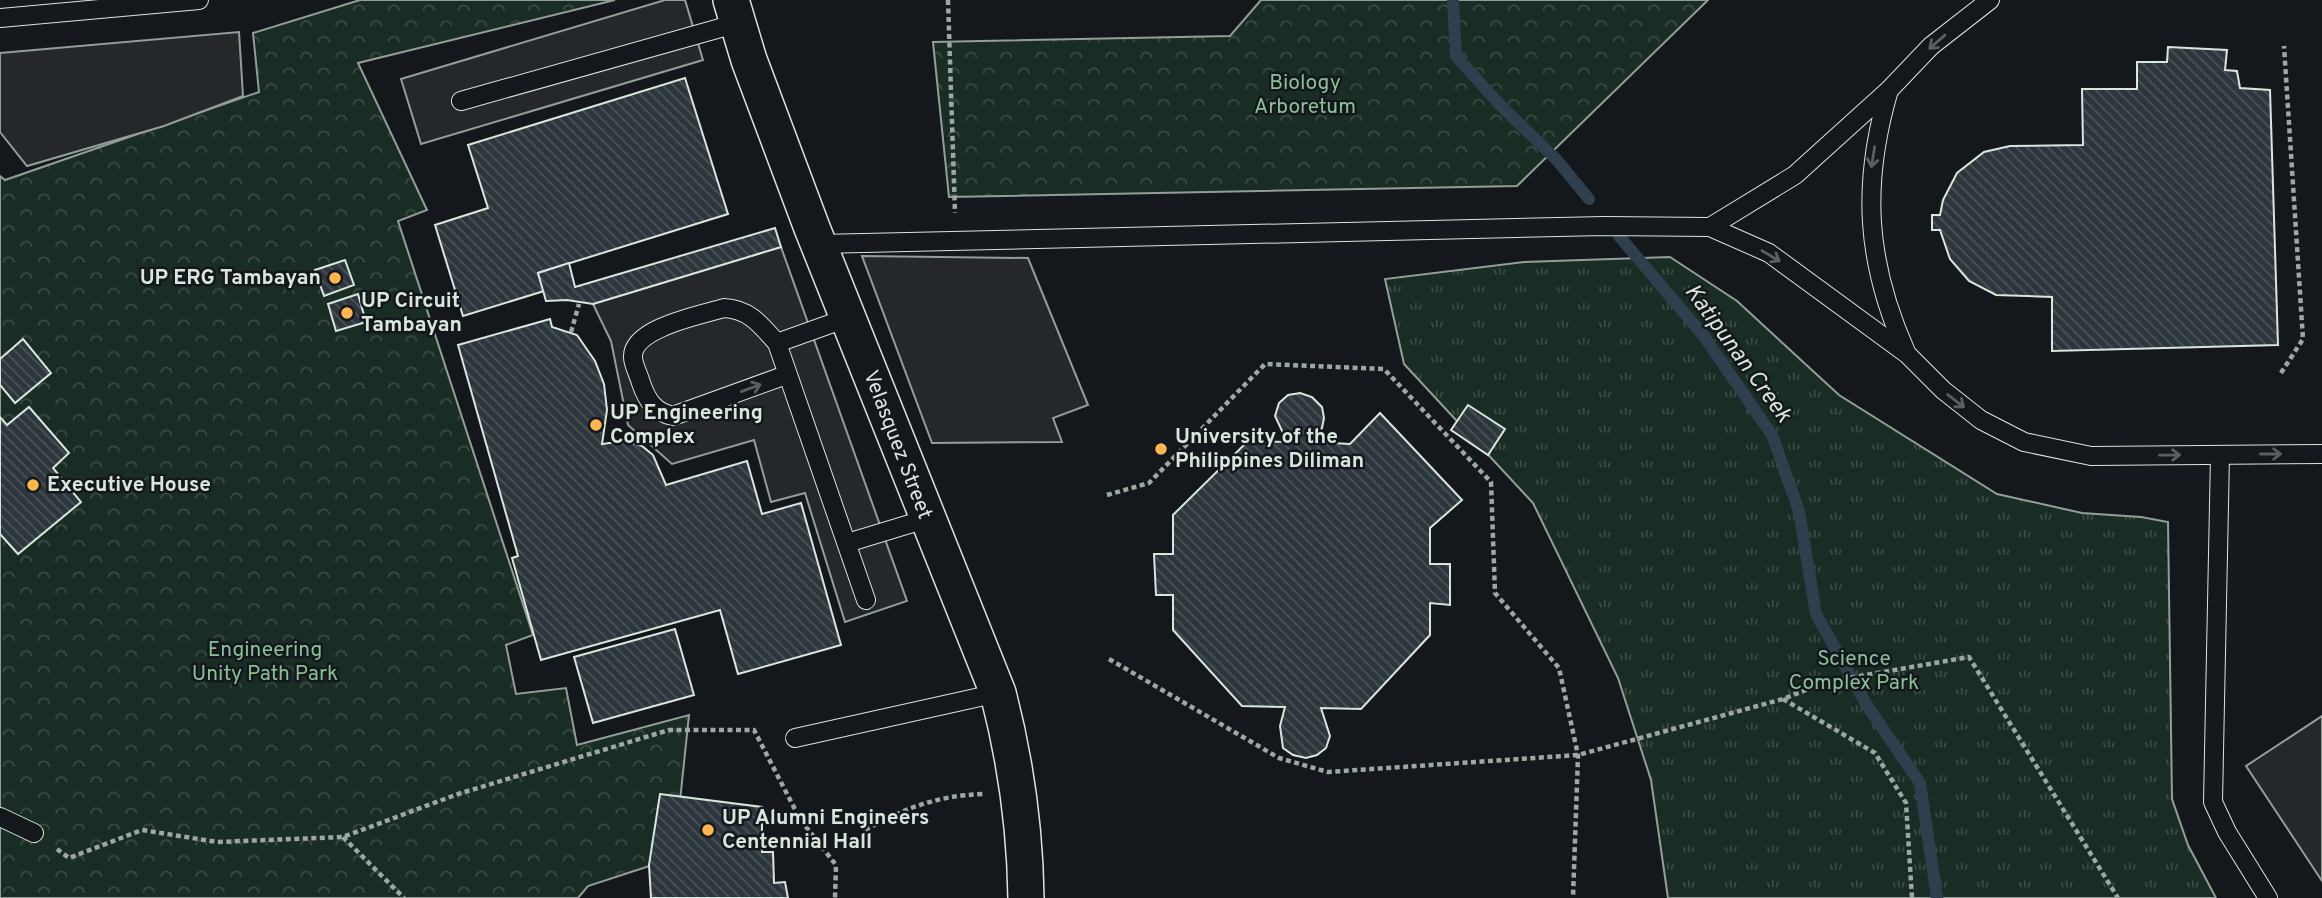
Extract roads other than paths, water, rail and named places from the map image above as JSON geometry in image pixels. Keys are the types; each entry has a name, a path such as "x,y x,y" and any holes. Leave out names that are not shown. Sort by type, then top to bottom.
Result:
{"street":[{"name":"Velasquez Street","path":"735,12 847,318 998,693 1014,755 1020,792 1026,898"}],"lane":[{"path":"0,19 199,0"},
{"path":"1710,227 1795,175 1889,90 1931,46 1990,0"},
{"path":"461,102 735,12"},
{"path":"1889,90 1871,166 1872,244 1891,318 1907,354"},
{"path":"819,244 1604,226 1710,227 1769,253 1907,354 1942,390 1971,412 2024,442 2091,456 2322,454"},
{"path":"786,375 673,416 664,414 647,400 633,357 638,340 649,332 724,308 737,309 757,320 777,343 866,600"},
{"path":"777,343 847,318"},
{"path":"2220,455 2213,802 2227,832 2268,898"},
{"path":"847,543 926,519"},
{"path":"794,738 998,693"},
{"path":"0,817 34,833"}],"waterway":[{"name":"Katipunan Creek","path":"1453,0 1456,56 1500,105 1556,159 1589,199"},
{"name":"Katipunan Creek","path":"1619,236 1703,335 1772,435 1799,511 1816,614 1868,707 1920,783 1937,898"}],"place":[{"name":"UP ERG Tambayan","path":"335,278"},
{"name":"UP Circuit Tambayan","path":"347,313"},
{"name":"UP Engineering Complex","path":"596,425"},
{"name":"University of the Philippines Diliman","path":"1161,449"},
{"name":"Executive House","path":"33,485"},
{"name":"UP Alumni Engineers Centennial Hall","path":"708,830"}],"park label":[{"name":"Biology Arboretum","path":"1305,95"},
{"name":"Engineering Unity Path Park","path":"265,662"},
{"name":"Science Complex Park","path":"1854,671"}]}
